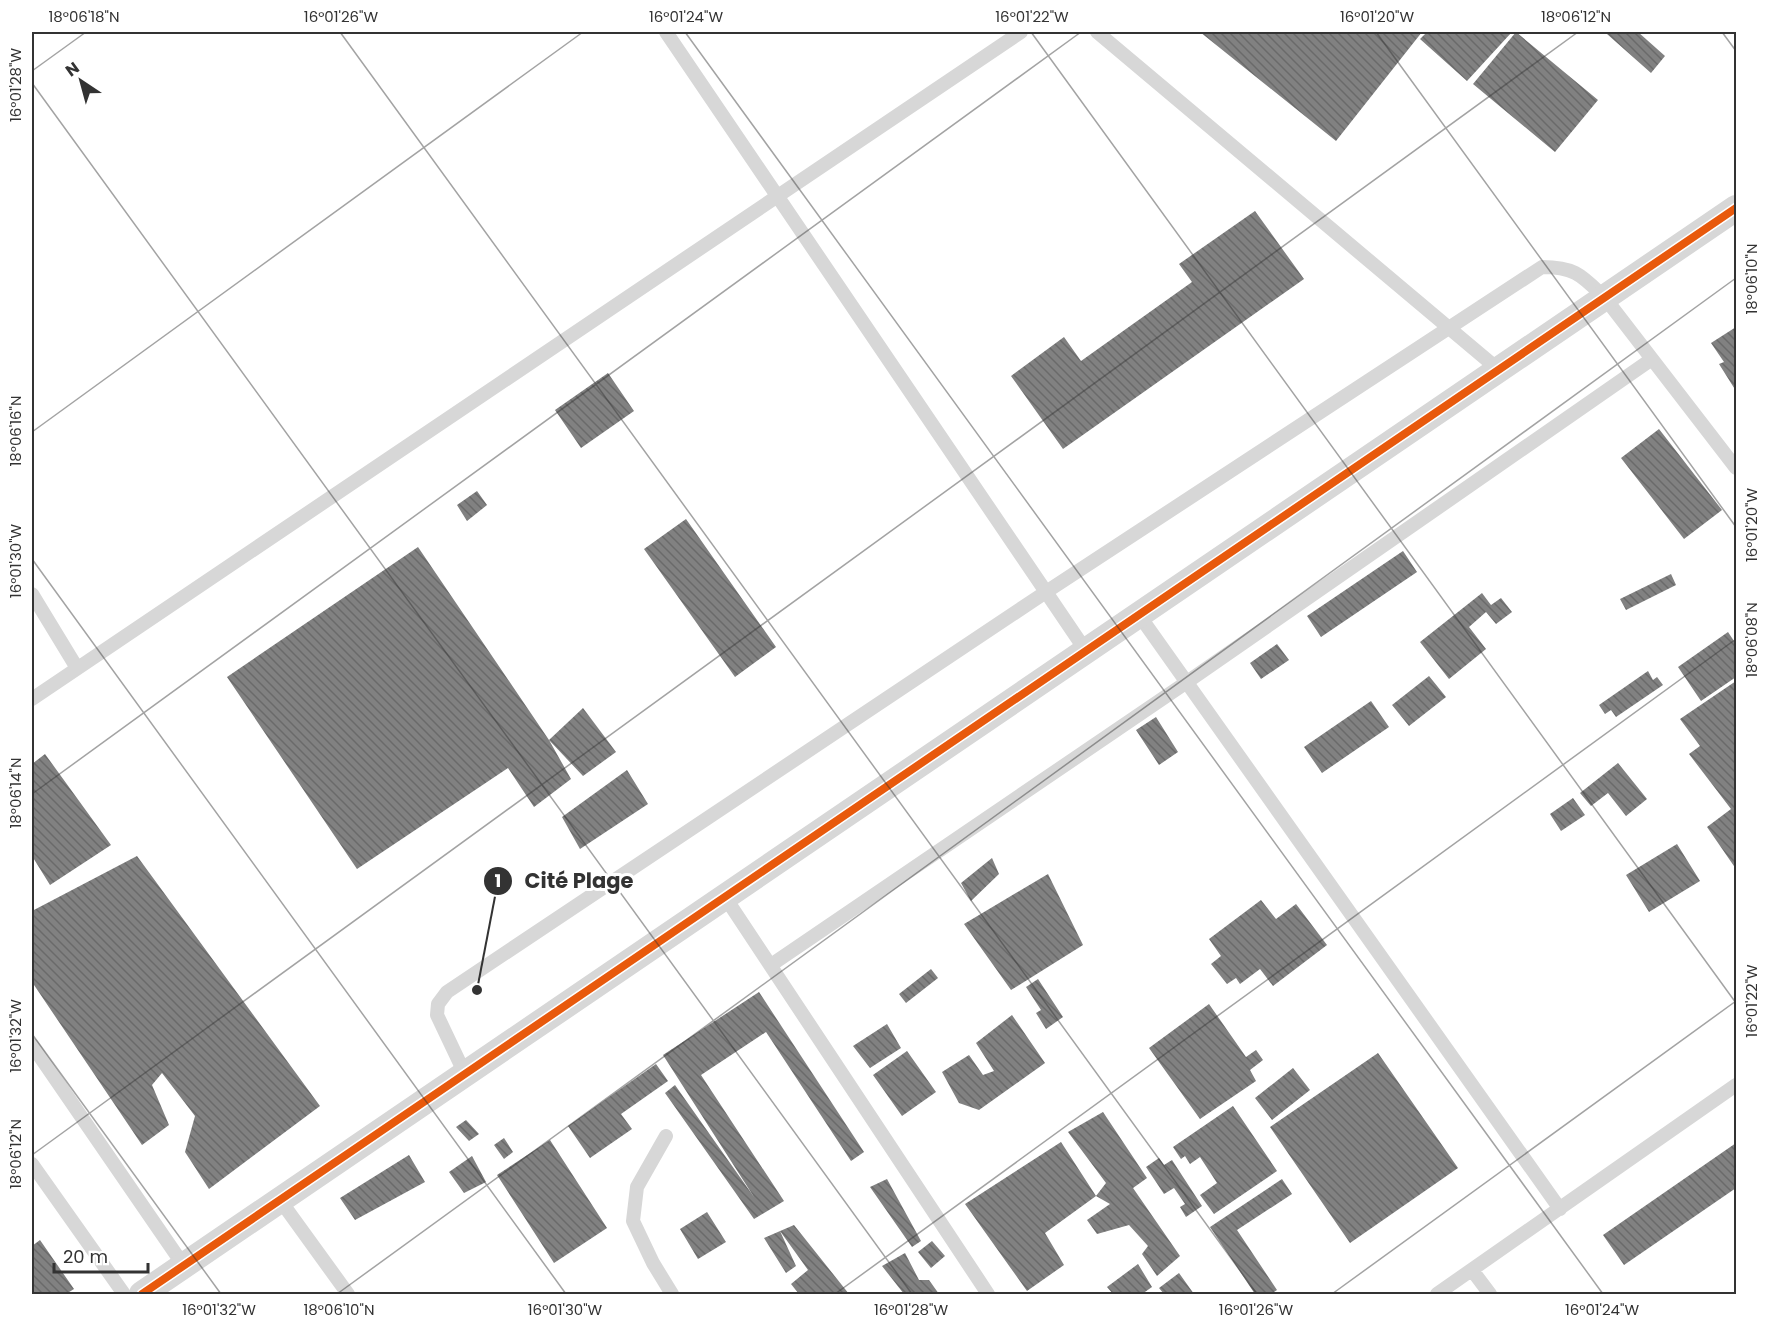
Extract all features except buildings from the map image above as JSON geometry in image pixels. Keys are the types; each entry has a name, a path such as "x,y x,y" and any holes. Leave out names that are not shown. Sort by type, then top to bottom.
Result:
{"street":[{"path":"142,1294 1737,208"}],"lane":[{"path":"666,32 1086,651"},
{"path":"32,699 1021,32"},
{"path":"1097,32 1499,370"},
{"path":"465,1074 437,1015 438,1004 447,992 1046,592 1542,267 1559,267 1580,273 1605,298 1737,468"},
{"path":"771,965 1187,682 1652,359"},
{"path":"32,594 77,668"},
{"path":"1139,615 1560,1209"},
{"path":"725,897 988,1294"},
{"path":"32,1045 184,1266"},
{"path":"1437,1294 1737,1085"},
{"path":"666,1136 637,1187 633,1221 653,1263 672,1294"},
{"path":"32,1164 124,1294"},
{"path":"280,1200 348,1294"},
{"path":"1472,1270 1490,1294"}],"cycle path":[{"path":"142,1294 1736,208"}],"place":[{"name":"Cité Plage","path":"477,990"}]}
